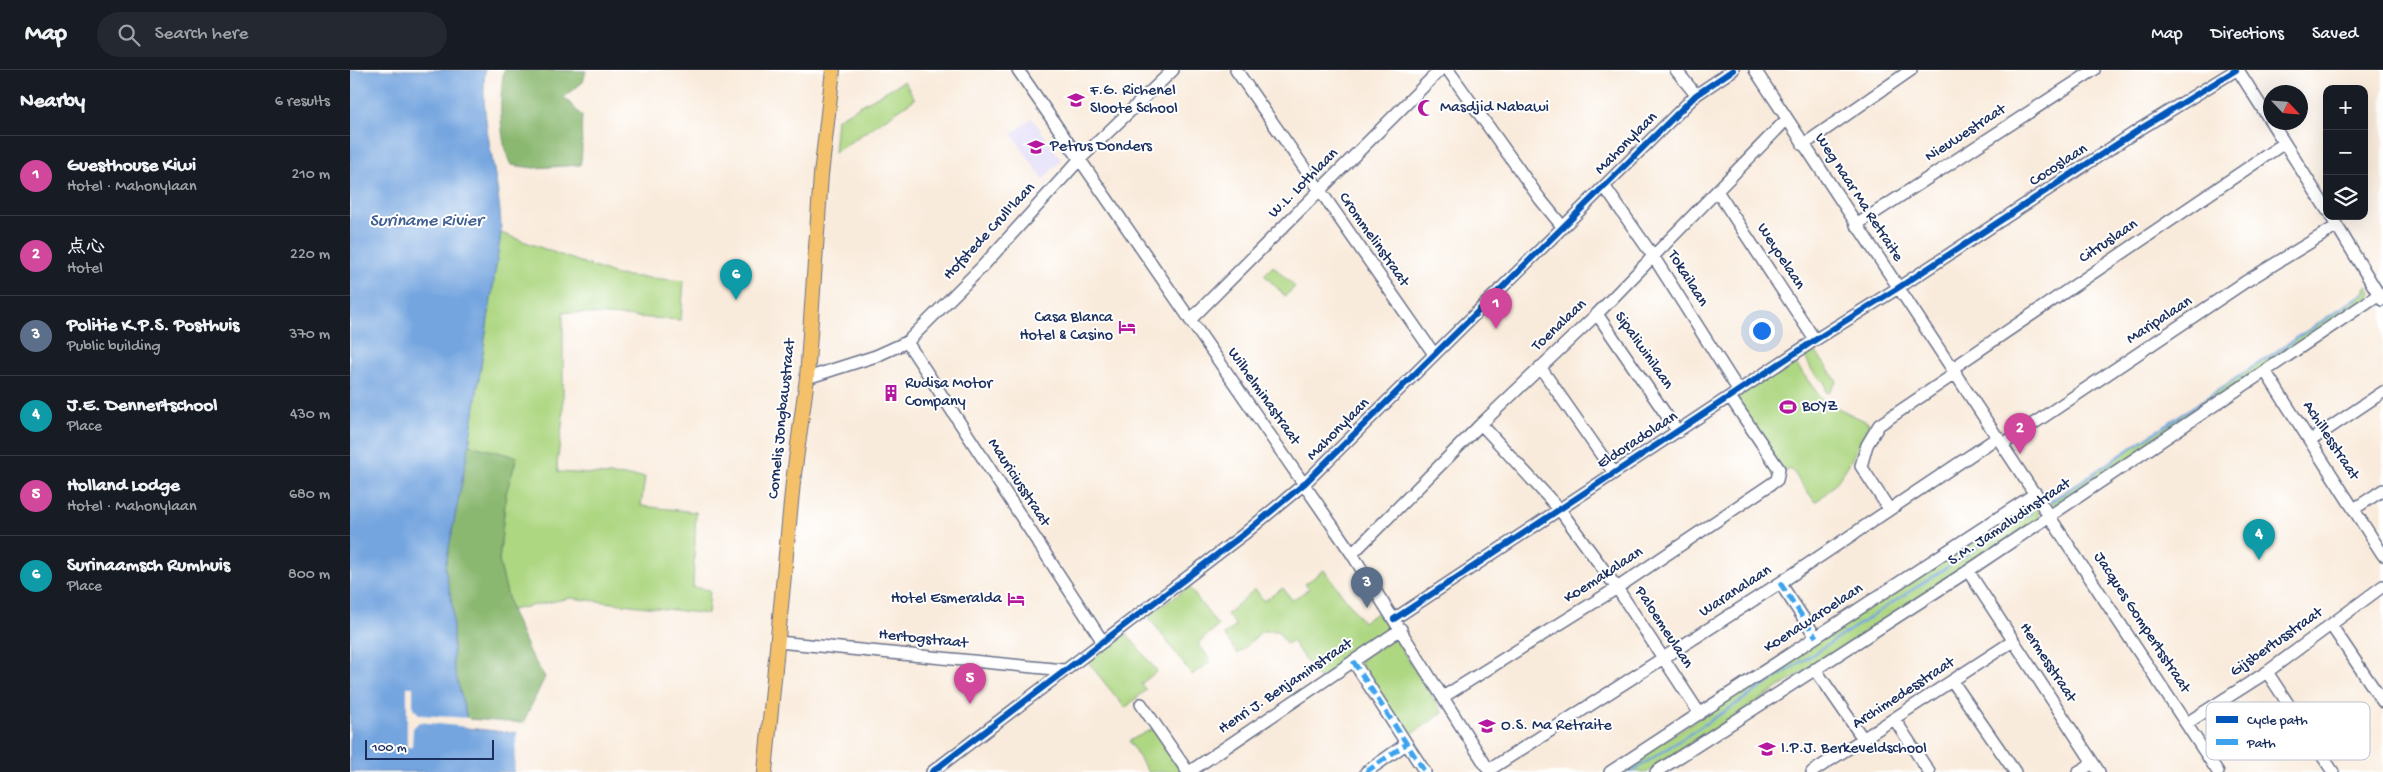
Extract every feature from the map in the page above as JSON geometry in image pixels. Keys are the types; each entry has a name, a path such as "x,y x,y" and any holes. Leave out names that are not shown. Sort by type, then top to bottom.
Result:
{"main road":[{"name":"Cornelis Jongbawstraat","path":"764,772 793,482 807,378 820,184 832,70"}],"street":[{"name":"Wilhelminastraat","path":"1018,70 1352,554 1398,624 1489,771"},
{"name":"Hofstede Crull'laan","path":"807,378 876,356 907,342 982,267 1079,160 1173,70"},
{"name":"Crommelinstraat","path":"1236,70 1434,354"},
{"name":"W.L. Lothlaan","path":"1190,320 1440,70"},
{"path":"1448,70 1540,199 1562,226"},
{"path":"1676,70 1696,95"},
{"name":"Mahonylaan","path":"932,772 1244,534 1304,484 1696,95 1733,70"},
{"name":"Weg naar Ma Retraite","path":"1755,70 1856,225 2036,493"},
{"path":"1803,144 1911,70"},
{"name":"Nieuwestraat","path":"1856,225 2094,70"},
{"path":"2237,70 2323,204"},
{"name":"Cocoslaan","path":"1898,288 2140,129 2237,70"},
{"name":"Toenalaan","path":"1352,554 1481,424 1597,314 1787,119"},
{"name":"Citruslaan","path":"1889,509 1861,466 1873,433 1887,419 1954,370 2283,144"},
{"name":"Tokailaan","path":"1604,186 1653,256 1779,469 1779,477"},
{"name":"Weyoelaan","path":"1717,191 1815,340"},
{"path":"2334,221 2381,298"},
{"name":"Maripalaan","path":"2000,440 2245,282 2334,221"},
{"name":"Eldoradolaan","path":"1398,624 1614,473 1815,340 1898,288"},
{"name":"S.M. Jamaludinstraat","path":"1656,772 1968,571 2265,371 2381,298"},
{"name":"Sipaliwinilaan","path":"1597,314 1678,432"},
{"name":"Mauriciusstraat","path":"907,342 1103,642"},
{"path":"1540,367 1614,473"},
{"name":"Achillesstraat","path":"2265,371 2383,554"},
{"path":"2310,441 2383,392"},
{"name":"Paloemeulaan","path":"1481,424 1560,510 1617,588 1700,714"},
{"name":"Waranalaan","path":"1489,771 1780,583 1889,509 2000,440"},
{"name":"Koemakalaan","path":"1443,697 1617,588 1779,477"},
{"path":"2354,509 2383,490"},
{"name":"Jacques Gompertsstraat","path":"2036,493 2206,753"},
{"name":"Koenawaroelaan","path":"1610,772 2036,493"},
{"name":"Hermesstraat","path":"1968,571 2096,767"},
{"path":"1780,583 1816,637"},
{"name":"Gijsbertusstraat","path":"2220,702 2267,672 2383,586"},
{"name":"Henri J. Benjaminstraat","path":"1189,772 1352,661 1398,624"},
{"path":"2331,625 2383,702"},
{"name":"Archimedesstraat","path":"1812,772 1895,720 2013,641"},
{"name":"Hertogstraat","path":"778,642 1064,670"},
{"path":"1352,661 1425,772"},
{"path":"1815,669 1864,740"},
{"path":"2267,672 2287,702"},
{"path":"1953,682 2014,772"},
{"path":"1141,704 1189,772"},
{"name":"Gijsbertusstraat","path":"2187,723 2206,711"},
{"path":"1895,720 1929,772"},
{"path":"1366,772 1406,744"},
{"name":"Jacques Gompertsstraat","path":"2210,760 2218,772"},
{"path":"2325,760 2333,772"},
{"path":"2078,772 2096,767"}],"shaded area":[{"name":"Petrus Donders","path":"1032,118 1061,160 1043,180 1012,134"}],"green space":[{"path":"504,70 586,71 583,82 564,97 582,116 582,153 580,165 534,168 511,165 504,144 501,119 501,93"},
{"path":"904,81 915,99 834,153 837,119"},
{"path":"501,233 616,275 684,281 681,320 563,312 563,418 557,465 558,472 645,477 641,506 696,512 693,587 710,590 708,614 570,598 511,610 499,561 506,493 517,457 469,445"},
{"path":"1273,266 1295,287 1285,296 1264,275"},
{"path":"2367,286 2371,292 2370,297 2058,508 2050,502 2365,292"},
{"path":"1812,347 1837,381 1829,393 1826,392 1825,383 1813,372 1803,353"},
{"path":"1793,360 1823,401 1869,423 1841,476 1834,486 1815,502 1791,469 1784,472 1737,398"},
{"path":"469,445 517,457 506,493 499,561 511,610 529,652 545,677 523,723 467,719 453,664 453,608 445,568"},
{"path":"2030,502 2036,507 2040,517 2037,521 1648,772 1616,772"},
{"path":"1324,570 1363,622 1380,611 1390,628 1388,633 1319,679 1292,641 1286,644 1278,631 1262,631 1238,654 1224,635 1236,626 1227,614 1255,589 1264,601 1283,588 1292,600 1309,589 1305,584"},
{"path":"1189,587 1218,626 1198,643 1211,661 1192,675 1148,616"},
{"path":"1126,633 1157,671 1141,684 1146,690 1125,708 1088,662"},
{"path":"1394,638 1443,713 1407,737 1359,661"},
{"path":"1154,728 1181,772 1148,772 1129,741"}],"water":[{"name":"Suriname Rivier","path":"350,70 485,70 485,111 498,192 501,233 469,445 445,568 453,608 453,664 467,719 466,728 518,733 514,772 350,772"}],"pier":[{"path":"407,687 413,687 413,708 420,715 469,718 469,726 519,731 517,772 514,772 517,732 419,722 413,728 412,747 407,747"}],"waterway":[{"path":"2050,502 2366,292"},
{"path":"1631,772 2031,513"}],"marked path":[{"path":"1780,583 1816,637"},
{"path":"1353,661 1425,772"},
{"path":"1366,772 1406,744"}],"cycle path":[{"path":"932,772 1244,534 1304,484 1696,95 1733,70"},
{"path":"1394,619 1815,340 1898,288 2140,129 2236,70"}],"place":[{"name":"F.G. Richenel Sloote School","path":"1076,100"},
{"name":"Masdjid Nabawi","path":"1426,108"},
{"name":"Petrus Donders","path":"1036,147"},
{"name":"Surinaamsch Rumhuis","path":"736,300"},
{"name":"Casa Blanca Hotel & Casino","path":"1127,327"},
{"name":"Guesthouse Kiwi","path":"1496,329"},
{"name":"Rudisa Motor Company","path":"891,393"},
{"name":"BOYZ","path":"1788,407"},
{"name":"点心","path":"2020,454"},
{"name":"J.E. Dennertschool","path":"2259,560"},
{"name":"Hotel Esmeralda","path":"1016,599"},
{"name":"Politie K.P.S. Posthuis","path":"1367,608"},
{"name":"Holland Lodge","path":"970,704"},
{"name":"O.S. Ma Retraite","path":"1487,726"},
{"name":"I.P.J. Berkeveldschool","path":"1767,749"}]}
